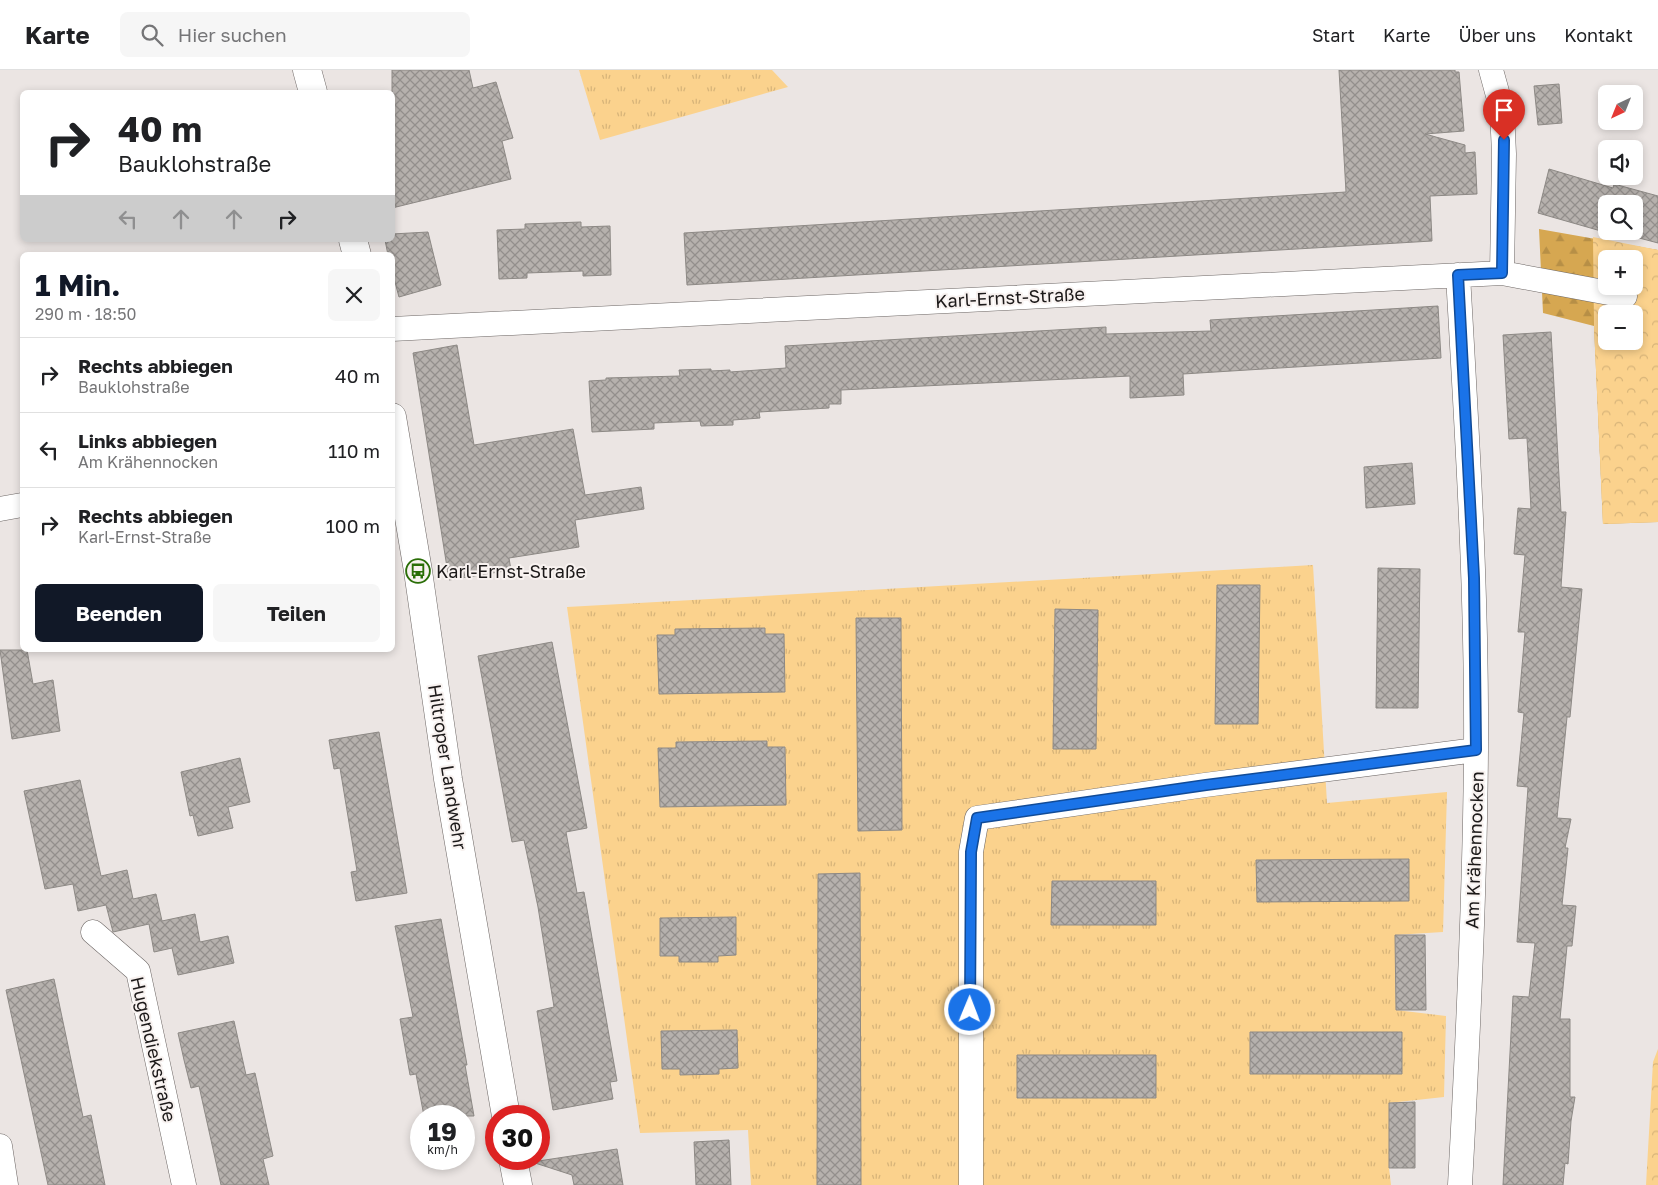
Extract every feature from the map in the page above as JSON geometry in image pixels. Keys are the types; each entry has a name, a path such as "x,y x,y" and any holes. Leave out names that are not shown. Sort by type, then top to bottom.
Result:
{"street":[{"path":"307,70 312,90"},
{"path":"1491,70 1502,110 1504,154 1502,273"},
{"name":"Karl-Ernst-Straße","path":"395,329 1502,273 1625,296"},
{"name":"Am Krähennocken","path":"1458,275 1474,578 1476,750 1469,1013 1460,1185"},
{"name":"Hiltroper Landwehr","path":"395,441 448,779 504,1105"},
{"path":"0,509 20,505"},
{"path":"971,1185 971,852 977,818 1206,785 1476,750"},
{"name":"Hugendiekstraße","path":"93,932 138,971 184,1185"},
{"path":"0,1146 6,1185"},
{"path":"515,1170 518,1185"}],"green space":[{"path":"579,70 772,70 788,87 600,140"},
{"path":"1539,229 1658,250 1658,522 1603,524 1594,326 1543,313"},
{"path":"1593,237 1598,238 1598,240 1608,240 1658,250 1658,522 1603,524 1594,326"},
{"path":"1313,565 1327,803 1447,792 1443,932 1395,935 1396,1010 1446,1016 1444,1097 1389,1103 1389,1168 1391,1185 751,1185 748,1130 640,1133 567,607"},
{"path":"1658,1049 1658,1185 1646,1185 1653,1062"}],"building":[{"path":"392,70 469,70 473,88 496,82 513,138 502,141 511,179 395,207 395,90 392,90"},
{"path":"1339,70 1455,70 1455,72 1459,72 1464,131 1425,134 1465,145 1465,153 1475,152 1477,194 1430,196 1432,241 687,285 684,233 1346,192"},
{"path":"1559,84 1562,123 1538,125 1534,86"},
{"path":"1549,169 1598,185 1613,188 1614,185 1618,185 1658,196 1658,243 1643,239 1643,195 1598,195 1598,230 1538,213"},
{"path":"581,222 581,227 610,226 611,275 583,276 583,271 527,273 527,278 499,279 497,230 525,229 525,224"},
{"path":"428,232 441,285 399,297 395,282 395,252 387,252 385,242 395,242 395,234"},
{"path":"1438,306 1441,358 1183,374 1184,395 1130,398 1130,376 841,390 841,404 829,404 829,408 759,412 760,418 733,420 733,425 701,426 700,421 654,423 654,429 592,432 589,381 606,380 606,378 680,376 679,370 711,369 711,371 730,370 730,372 786,368 785,346 1106,327 1106,334 1211,331 1210,320"},
{"path":"1551,332 1561,512 1566,512 1561,587 1582,589 1570,717 1567,717 1557,818 1571,819 1565,848 1568,848 1562,905 1576,906 1572,946 1567,946 1560,1019 1570,1019 1570,1097 1575,1097 1568,1164 1565,1163 1563,1185 1503,1185 1513,996 1529,997 1535,943 1517,942 1528,787 1517,786 1524,713 1518,712 1525,632 1518,632 1525,555 1514,554 1518,508 1531,509 1527,438 1509,439 1503,335"},
{"path":"457,345 474,445 573,429 585,495 641,487 644,509 575,520 579,547 509,558 511,570 449,580 413,353"},
{"path":"1412,463 1415,504 1366,508 1364,467"},
{"path":"1378,568 1420,569 1418,708 1376,708"},
{"path":"1217,585 1260,585 1258,724 1215,724"},
{"path":"1055,609 1098,610 1096,749 1053,749"},
{"path":"856,618 901,618 902,830 858,831"},
{"path":"765,628 765,634 784,634 785,692 659,694 657,635 675,635 675,629"},
{"path":"552,642 587,828 566,832 577,893 584,892 617,1081 610,1082 613,1099 553,1110 537,1011 554,1007 538,907 524,840 512,842 478,656"},
{"path":"0,650 27,652 33,684 53,680 60,731 12,739"},
{"path":"379,732 407,893 356,901 351,872 357,871 340,768 334,769 329,740"},
{"path":"767,741 767,747 785,747 786,805 660,807 658,748 676,748 676,742"},
{"path":"240,758 250,802 228,807 233,828 198,836 193,815 190,816 181,772"},
{"path":"80,780 101,876 127,870 133,899 156,894 162,921 195,914 200,942 228,936 234,963 178,975 172,948 154,952 149,924 113,932 106,905 78,911 73,884 45,889 24,791"},
{"path":"1409,859 1409,901 1257,902 1256,860"},
{"path":"860,873 861,1185 817,1185 818,874"},
{"path":"1052,881 1156,881 1156,925 1051,925"},
{"path":"736,917 736,955 718,956 718,962 679,962 679,956 660,956 660,918"},
{"path":"441,919 467,1065 465,1065 472,1105 422,1105 416,1074 410,1075 400,1019 413,1017 395,926"},
{"path":"1395,935 1425,935 1426,1010 1396,1010"},
{"path":"54,979 83,1117 91,1115 105,1185 48,1185 6,990"},
{"path":"234,1021 246,1075 255,1073 273,1156 263,1159 269,1185 221,1185 199,1086 191,1088 178,1033"},
{"path":"737,1030 738,1068 719,1069 719,1074 680,1075 680,1069 662,1069 661,1031"},
{"path":"1250,1032 1402,1032 1402,1074 1250,1074"},
{"path":"1017,1055 1156,1055 1156,1098 1017,1098"},
{"path":"1415,1102 1415,1168 1389,1168 1389,1103"},
{"path":"729,1140 731,1185 696,1185 694,1142"},
{"path":"617,1149 623,1185 574,1185 572,1175 550,1168 550,1159"}],"place":[{"name":"Karl-Ernst-Straße","path":"418,571"}],"route":[{"path":"970,1010 971,852 977,818 1206,785 1476,750 1474,578 1458,275 1502,273 1504,140"}]}
